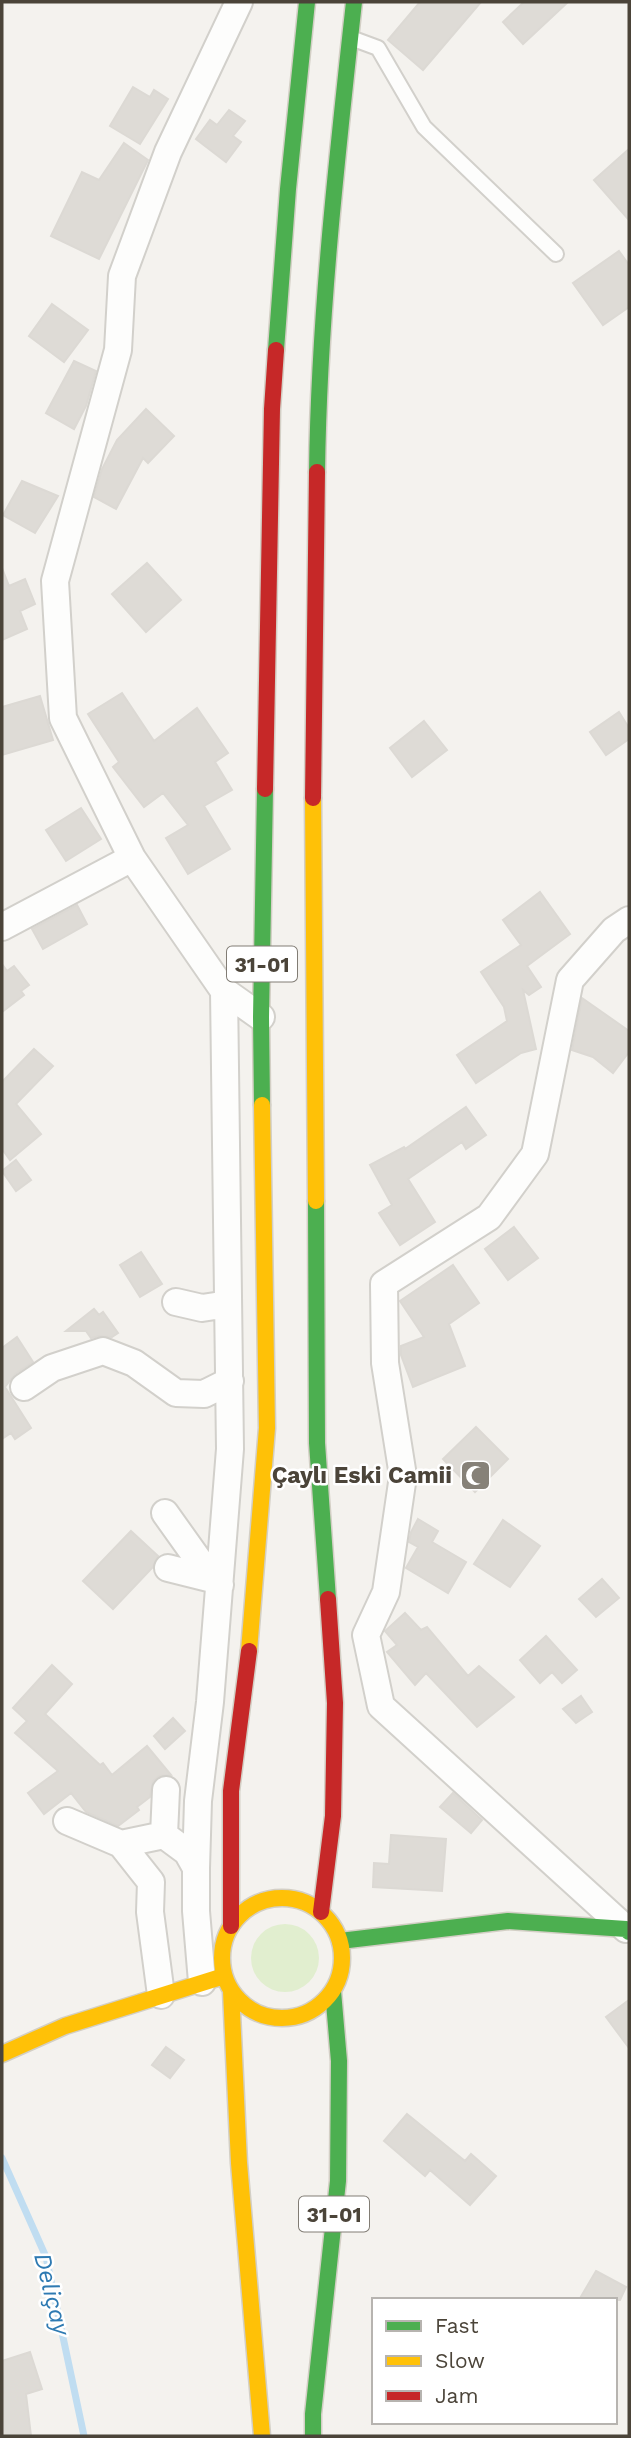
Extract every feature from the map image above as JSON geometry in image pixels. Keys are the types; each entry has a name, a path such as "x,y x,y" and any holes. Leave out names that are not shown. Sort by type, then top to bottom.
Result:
{"main road":[{"name":"31-01","path":"231,1926 231,1791 253,1619 267,1428 261,1017 272,409 288,189 307,2"},
{"name":"31-01","path":"321,1912 333,1816 335,1703 317,1443 313,793 318,400 334,181 354,2"},
{"path":"273,1898 290,1898 307,1903 321,1912 333,1925 340,1941 340,1975 333,1991 321,2004 307,2013 290,2018 257,2014 213,1979 221,1958 223,1941 231,1926 242,1913 257,1903 273,1898"},
{"path":"340,1941 508,1921 627,1931"},
{"path":"2,2054 65,2025 213,1979"},
{"path":"231,1991 239,2163 262,2436"},
{"name":"31-01","path":"313,2436 313,2414 338,2181 339,2061 333,1991"}],"street":[{"path":"239,2 168,152 122,276 118,350 55,581 62,718 132,858 224,991 261,1017"},
{"path":"2,927 132,858"},
{"path":"627,1931 381,1706 366,1635 386,1592 402,1476 385,1363 384,1284 489,1217 535,1154 570,980 614,930 629,920"},
{"path":"213,1979 196,1911 196,1868 198,1801 210,1702 216,1582 230,1449 224,991"},
{"path":"176,1302 202,1308 228,1304"},
{"path":"24,1387 52,1368 103,1351 134,1363 176,1393 204,1394 230,1381"},
{"path":"164,1513 216,1582"},
{"path":"168,1568 216,1582"},
{"path":"164,1835 166,1790"},
{"path":"67,1821 121,1844 151,1882 150,1912 161,1996"},
{"path":"121,1844 164,1835 187,1852 196,1868"}],"lane":[{"path":"350,37 378,48 425,127 556,254"}],"green space":[{"path":"285,1924 298,1927 309,1934 316,1945 319,1958 316,1971 309,1982 298,1989 285,1992 272,1989 261,1982 254,1971 251,1958 254,1945 261,1934 272,1927"}],"building":[{"path":"420,2 481,2 423,70 388,40"},
{"path":"524,2 568,2 523,44 503,22"},
{"path":"133,87 150,97 154,90 168,99 140,144 110,126"},
{"path":"229,110 245,121 233,136 241,142 226,162 196,139 210,120 217,125"},
{"path":"124,143 148,160 99,259 51,236 82,172 99,180"},
{"path":"629,149 629,220 594,180"},
{"path":"619,251 629,265 629,307 603,325 573,283"},
{"path":"52,304 88,330 64,362 29,336"},
{"path":"74,361 96,371 86,406 74,429 46,413"},
{"path":"146,409 174,436 148,463 143,458 116,509 94,497 102,469 117,440"},
{"path":"22,481 58,496 35,533 3,515"},
{"path":"147,563 181,600 146,632 112,594"},
{"path":"2,568 9,586 25,579 35,604 20,611 27,629 2,640"},
{"path":"122,693 154,741 197,708 228,753 215,762 232,790 204,806 230,849 188,874 166,838 188,825 163,793 144,807 113,767 119,762 88,714"},
{"path":"40,696 53,740 2,755 2,707"},
{"path":"619,712 629,728 629,739 606,755 590,732"},
{"path":"424,721 447,750 412,777 390,748"},
{"path":"81,808 101,839 66,861 46,830"},
{"path":"540,892 570,934 527,966 541,987 529,995 523,990 536,1049 521,1053 476,1083 457,1055 507,1021 504,1007 481,972 521,945 503,920"},
{"path":"77,905 87,924 43,949 32,929"},
{"path":"2,964 7,971 14,966 29,985 21,991 24,995 2,1012"},
{"path":"582,998 629,1031 629,1052 613,1073 593,1057 572,1050"},
{"path":"34,1049 53,1066 16,1104 41,1134 10,1160 2,1149 2,1082"},
{"path":"466,1107 486,1135 466,1149 462,1142 408,1179 435,1222 400,1245 379,1213 392,1205 370,1165 404,1147 405,1149"},
{"path":"16,1160 31,1180 16,1191 2,1171"},
{"path":"514,1227 538,1258 508,1280 485,1249"},
{"path":"141,1252 162,1284 140,1297 120,1265"},
{"path":"453,1265 479,1303 449,1324 465,1366 413,1387 401,1355 401,1346 424,1337 400,1301"},
{"path":"94,1309 99,1315 103,1312 118,1333 112,1337 91,1338 86,1331 66,1331"},
{"path":"17,1337 33,1362 15,1374 5,1387 31,1428 15,1439 11,1433 2,1439 2,1348"},
{"name":"Çaylı Eski Camii","path":"476,1427 508,1459 475,1492 443,1459"},
{"path":"418,1519 438,1531 432,1542 466,1562 448,1593 406,1568 418,1547 409,1542"},
{"path":"503,1520 540,1546 510,1587 474,1564"},
{"path":"131,1531 158,1556 153,1567 113,1609 83,1581"},
{"path":"602,1579 619,1598 596,1617 579,1599"},
{"path":"405,1613 421,1630 427,1627 468,1676 479,1666 514,1697 477,1727 426,1673 415,1685 387,1652 397,1645 385,1631"},
{"path":"546,1636 577,1670 562,1683 552,1672 540,1683 520,1660"},
{"path":"52,1665 72,1684 45,1714 100,1765 103,1763 112,1775 147,1746 171,1775 159,1776 153,1781 150,1797 137,1807 139,1810 118,1826 86,1812 71,1793 44,1814 28,1793 58,1771 15,1733 27,1721 13,1708"},
{"path":"581,1696 592,1712 576,1723 563,1709"},
{"path":"173,1718 185,1731 165,1749 154,1736"},
{"path":"453,1793 482,1820 471,1833 440,1807"},
{"path":"391,1835 446,1839 442,1891 373,1887 374,1863 389,1864"},
{"path":"629,2000 629,2048 606,2017"},
{"path":"166,2047 184,2060 170,2078 152,2065"},
{"path":"407,2114 465,2161 471,2154 496,2176 470,2205 430,2170 425,2176 384,2141"},
{"path":"596,2271 626,2287 620,2300 580,2298"},
{"path":"30,2352 42,2389 26,2394 31,2436 2,2436 2,2361"}],"waterway":[{"name":"Deliçay","path":"2,2158 46,2257 84,2436"}],"traffic: fast":[{"path":"276,350 288,189 307,2"},
{"path":"317,472 325,295 354,2"},
{"path":"262,1105 265,789"},
{"path":"316,1201 317,1443 328,1599"},
{"path":"340,1941 508,1921 626,1929 629,1932"},
{"path":"313,2436 313,2414 338,2181 339,2061 333,1991"}],"traffic: slow":[{"path":"313,798 316,1201"},
{"path":"249,1651 267,1428 262,1105"},
{"path":"282,1898 305,1902 325,1915 338,1935 342,1958 338,1981 325,2001 305,2014 282,2018 259,2014 239,2001 226,1981 222,1958 226,1935 239,1915 259,1902 282,1898"},
{"path":"2,2054 65,2026 224,1976"},
{"path":"231,1991 239,2163 262,2436"}],"traffic: jam":[{"path":"265,789 272,409 276,350"},
{"path":"313,798 317,472"},
{"path":"321,1912 333,1816 335,1703 328,1599"},
{"path":"231,1926 231,1791 249,1651"}],"place":[{"name":"Çaylı Eski Camii","path":"475,1475"}]}
